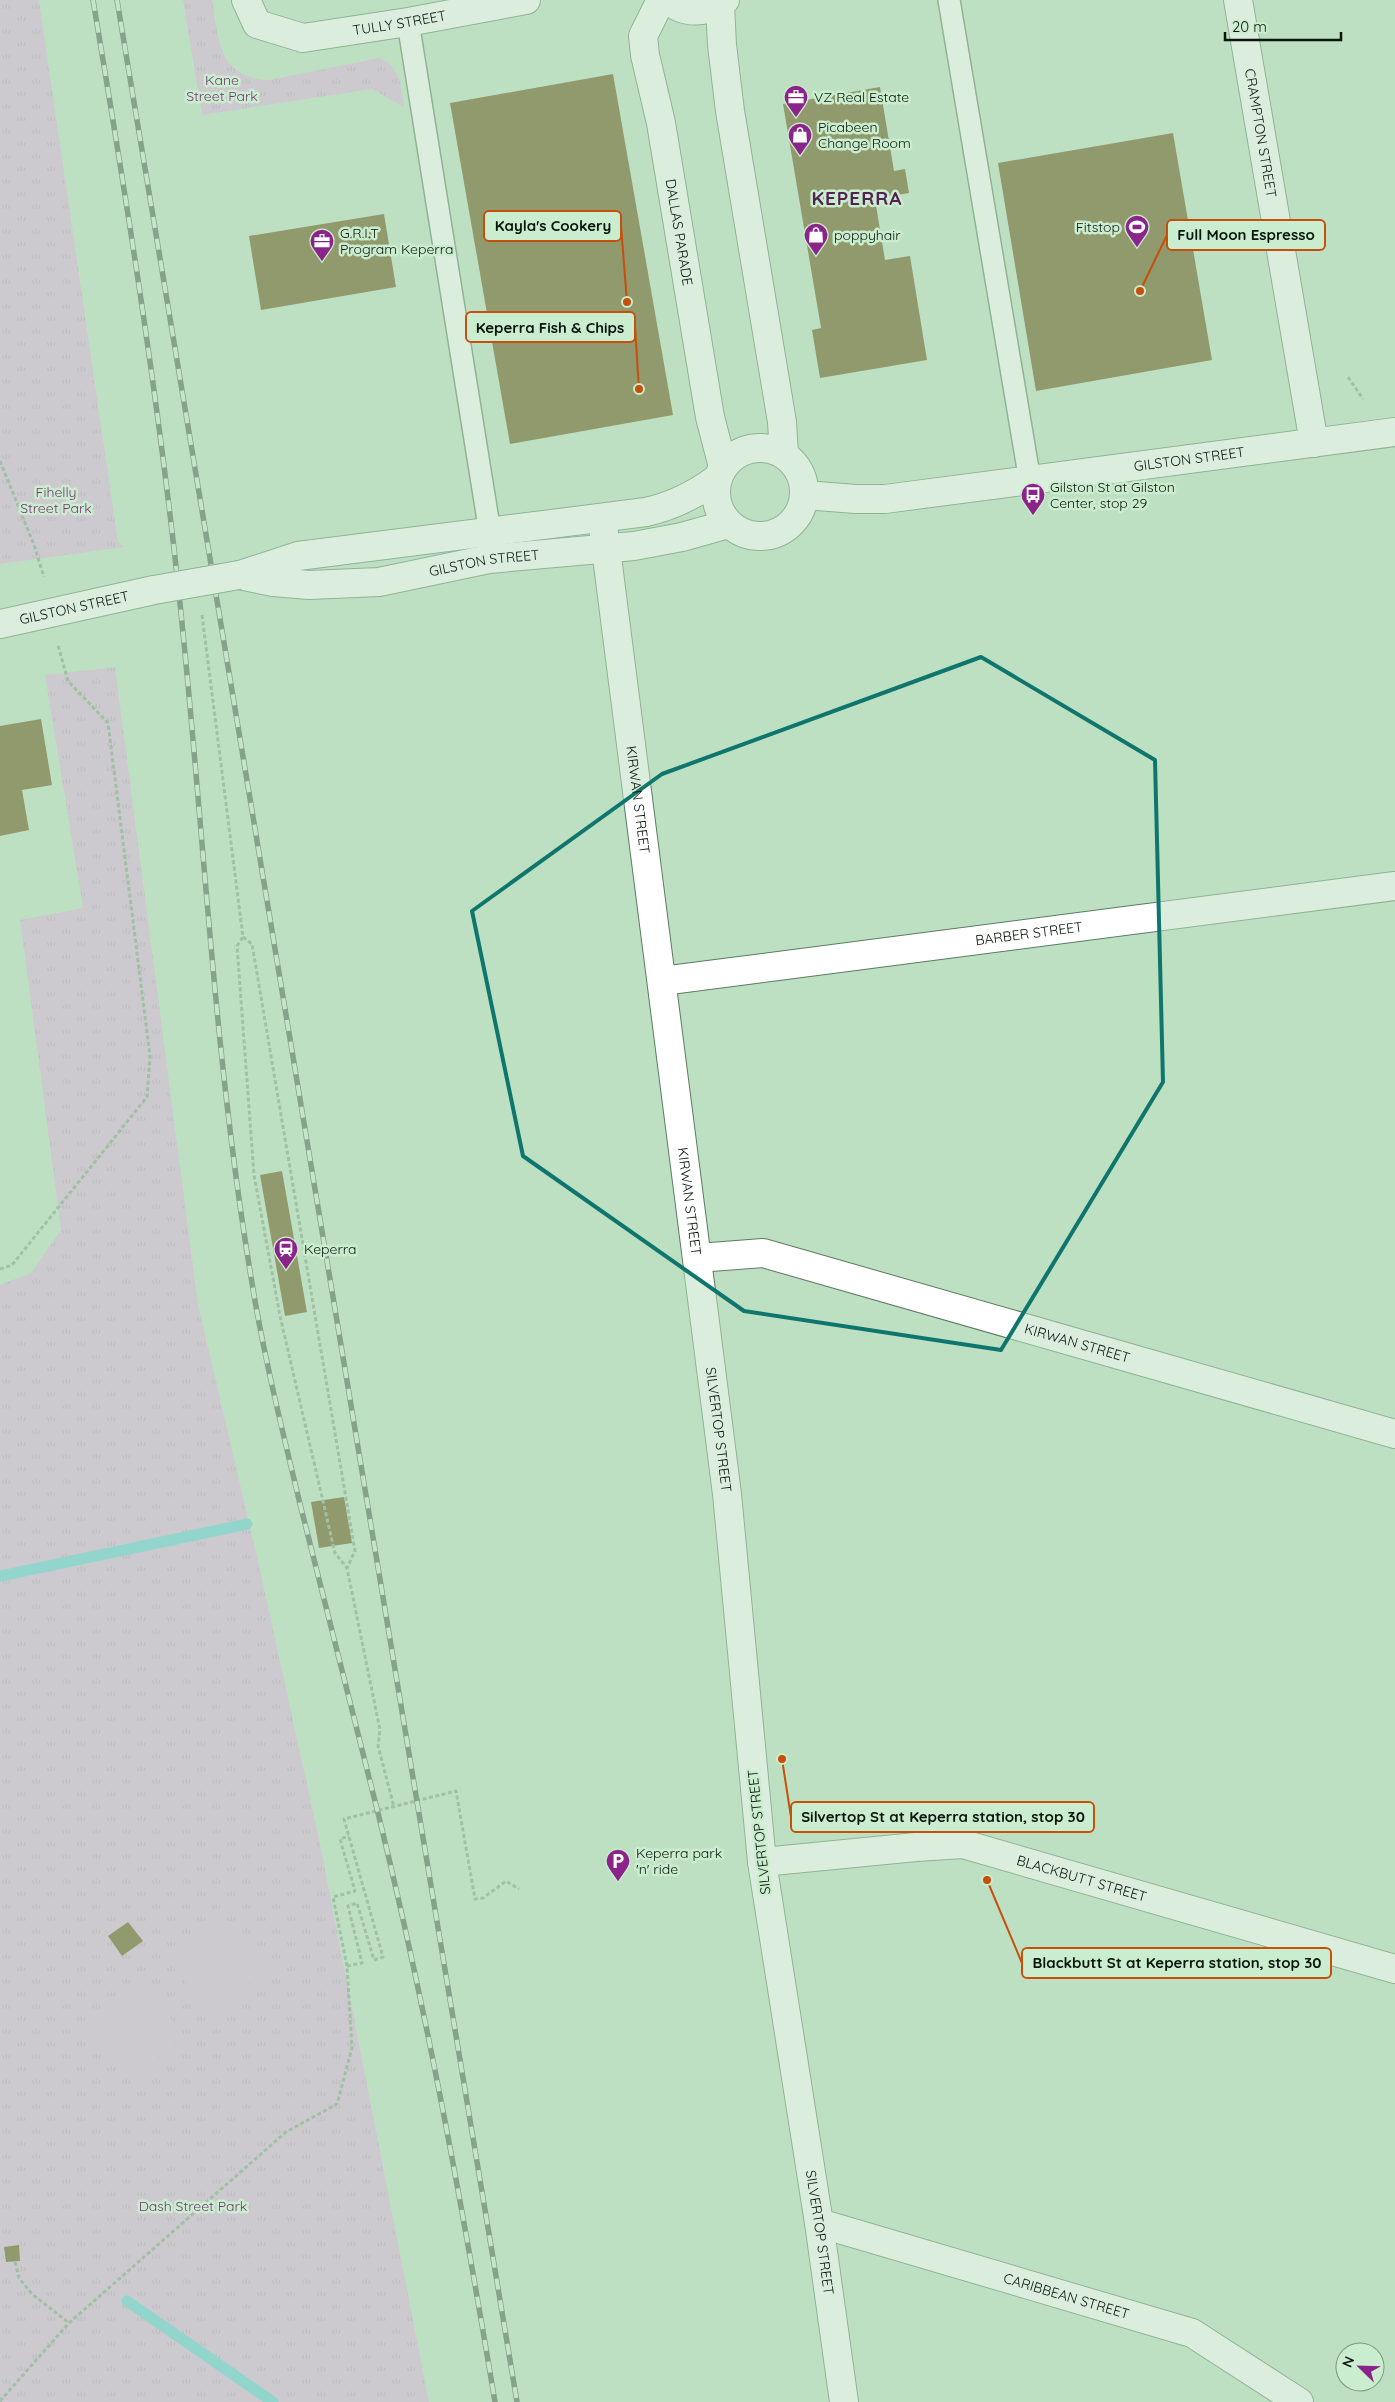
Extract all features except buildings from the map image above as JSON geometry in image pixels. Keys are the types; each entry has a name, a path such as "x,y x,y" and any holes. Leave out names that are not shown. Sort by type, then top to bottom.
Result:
{"street":[{"name":"TULLY STREET","path":"246,0 257,24 303,38 408,22 526,0"},
{"name":"DALLAS PARADE","path":"660,0 643,36 645,55 661,124 720,473"},
{"path":"669,0 683,8 696,10 708,10 723,2 722,48 730,111 781,413 784,454"},
{"name":"CRAMPTON STREET","path":"1238,0 1314,443"},
{"name":"GILSTON STREET","path":"804,495 885,499 1395,432"},
{"path":"757,447 771,449 784,454 800,471 804,495 801,509 793,521 782,530 769,536 754,537 740,532 728,524 720,512 716,501 715,489 720,473 732,457 744,450 757,447"},
{"name":"GILSTON STREET","path":"0,624 154,590 239,575 298,556 602,518 663,508 701,491 720,473"},
{"name":"KIRWAN STREET","path":"602,518 698,1258 763,1253 1395,1434"},
{"name":"GILSTON STREET","path":"239,575 273,582 344,585 379,582 494,559 606,549 682,537 728,524"},
{"name":"BARBER STREET","path":"662,981 1395,886"},
{"name":"SILVERTOP STREET","path":"698,1258 727,1494 762,1862 819,2223 844,2402"},
{"name":"BLACKBUTT STREET","path":"762,1862 916,1846 963,1844 1395,1969"},
{"name":"CARIBBEAN STREET","path":"819,2223 1192,2333 1299,2402"}],"lane":[{"path":"950,0 1030,481"},
{"path":"408,22 494,559"}],"path":[{"path":"1348,377 1363,399"},
{"path":"0,461 34,544 44,577"},
{"path":"202,614 243,937 237,946 254,1176 280,1316 330,1534 335,1553 347,1568 380,1730 378,1746 394,1807"},
{"path":"0,1269 12,1265 147,1097 150,1056 108,723 68,682 56,638"},
{"path":"243,937 252,944 355,1551 347,1568"},
{"path":"347,1966 362,1963 348,1906 357,1903 374,1960 383,1957 344,1819 456,1791 475,1899 483,1898 506,1881 519,1889"},
{"path":"0,2401 69,2323 286,2132 336,2104 352,2048 347,1966 333,1897 355,1891 340,1840 349,1836"},
{"path":"15,2262 19,2278 32,2294 69,2323"}],"highlighted area":[{"path":"981,657 1155,760 1163,1082 1001,1350 744,1311 523,1156 472,911 662,774"}],"green space":[{"name":"Fihelly Street Park","path":"0,0 39,0 118,542 125,547 0,564"},
{"name":"Kane Street Park","path":"183,0 212,0 224,54 230,64 252,78 269,80 379,58 392,66 396,72 401,85 404,107 372,89 202,115"},
{"name":"Dash Street Park","path":"115,667 198,1304 258,1561 319,1839 429,2402 0,2402 0,1285 31,1273 61,1230 20,920 83,908 45,675"},
{"path":"222,1917 266,1969 212,2014 169,1962"},
{"path":"142,1984 185,2036 132,2081 88,2028"}],"waterway":[{"path":"0,1576 247,1524"},
{"path":"127,2301 273,2402"}],"railway":[{"path":"93,0 132,241 176,562 220,1040 239,1198 251,1277 261,1334 300,1504 378,1813 412,1959 470,2254 495,2402"},
{"path":"117,0 517,2402"}],"place":[{"name":"VZ Real Estate","path":"796,118"},
{"name":"Picabeen Change Room","path":"800,156"},
{"name":"Fitstop","path":"1137,248"},
{"name":"poppyhair","path":"816,256"},
{"name":"G.R.I.T Program Keperra","path":"322,262"},
{"name":"Full Moon Espresso","path":"1140,291"},
{"name":"Kayla's Cookery","path":"627,302"},
{"name":"Keperra Fish & Chips","path":"639,389"},
{"name":"Gilston St at Gilston Center, stop 29","path":"1033,516"},
{"name":"Keperra","path":"286,1270"},
{"name":"Silvertop St at Keperra station, stop 30","path":"782,1759"},
{"name":"Blackbutt St at Keperra station, stop 30","path":"987,1880"},
{"name":"Keperra park 'n' ride","path":"618,1882"}],"district":[{"name":"KEPERRA","path":"857,198"}]}
